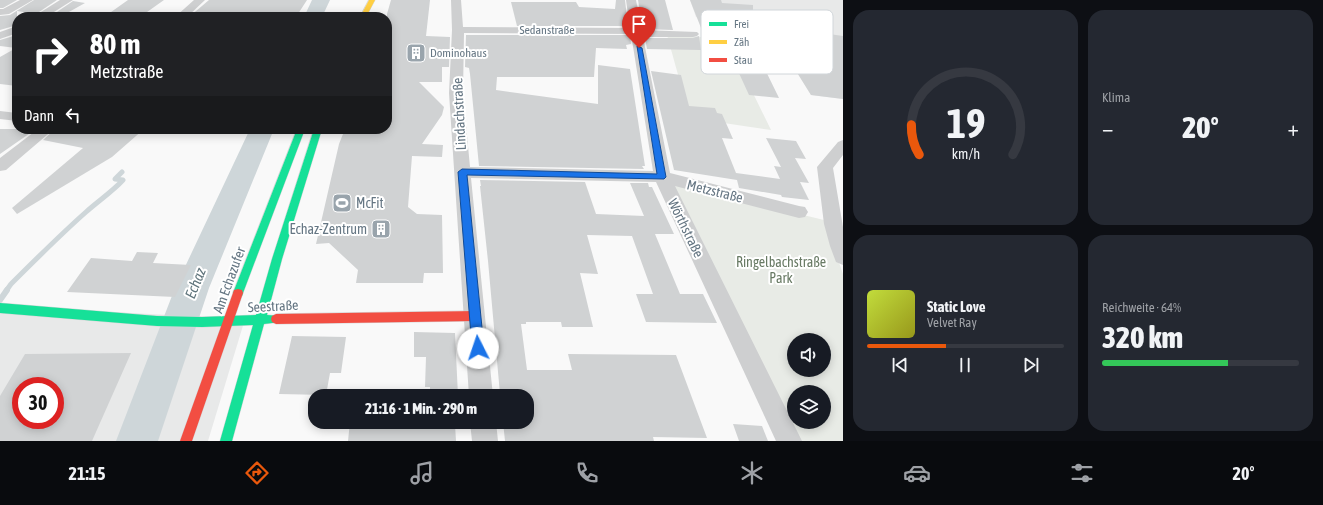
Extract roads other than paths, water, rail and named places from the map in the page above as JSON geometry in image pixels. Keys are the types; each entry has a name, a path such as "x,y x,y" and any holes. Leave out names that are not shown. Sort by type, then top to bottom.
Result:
{"main road":[{"path":"366,12 372,0"},
{"name":"Am Echazufer","path":"186,441 243,279 299,134"},
{"path":"226,441 260,320 316,134"},
{"name":"Seestraße","path":"0,308 157,321 202,322 303,318 476,316"}],"street":[{"path":"2,12 28,0"},
{"path":"47,12 68,0"},
{"path":"186,12 200,0"},
{"name":"Lindachstraße","path":"456,0 458,30 456,92 476,316 481,389"},
{"name":"Wörthstraße","path":"630,0 662,177 789,441"},
{"name":"Sedanstraße","path":"458,30 693,34"},
{"path":"0,115 12,116"},
{"path":"0,166 41,134"},
{"path":"843,145 825,167 833,221 838,245 843,257"},
{"name":"Metzstraße","path":"462,172 662,177 799,212"},
{"path":"484,429 485,441"}],"waterway":[{"name":"Echaz","path":"315,12 321,0"},
{"name":"Echaz","path":"137,441 192,288 260,134"},
{"path":"6,291 11,284 57,238 123,180 115,179 122,172"},
{"path":"0,300 7,290"}],"place":[{"name":"Dominohaus","path":"416,53"},
{"name":"McFit","path":"342,203"},
{"name":"Echaz-Zentrum","path":"381,229"}],"park label":[{"name":"Ringelbachstraße Park","path":"781,270"}]}
